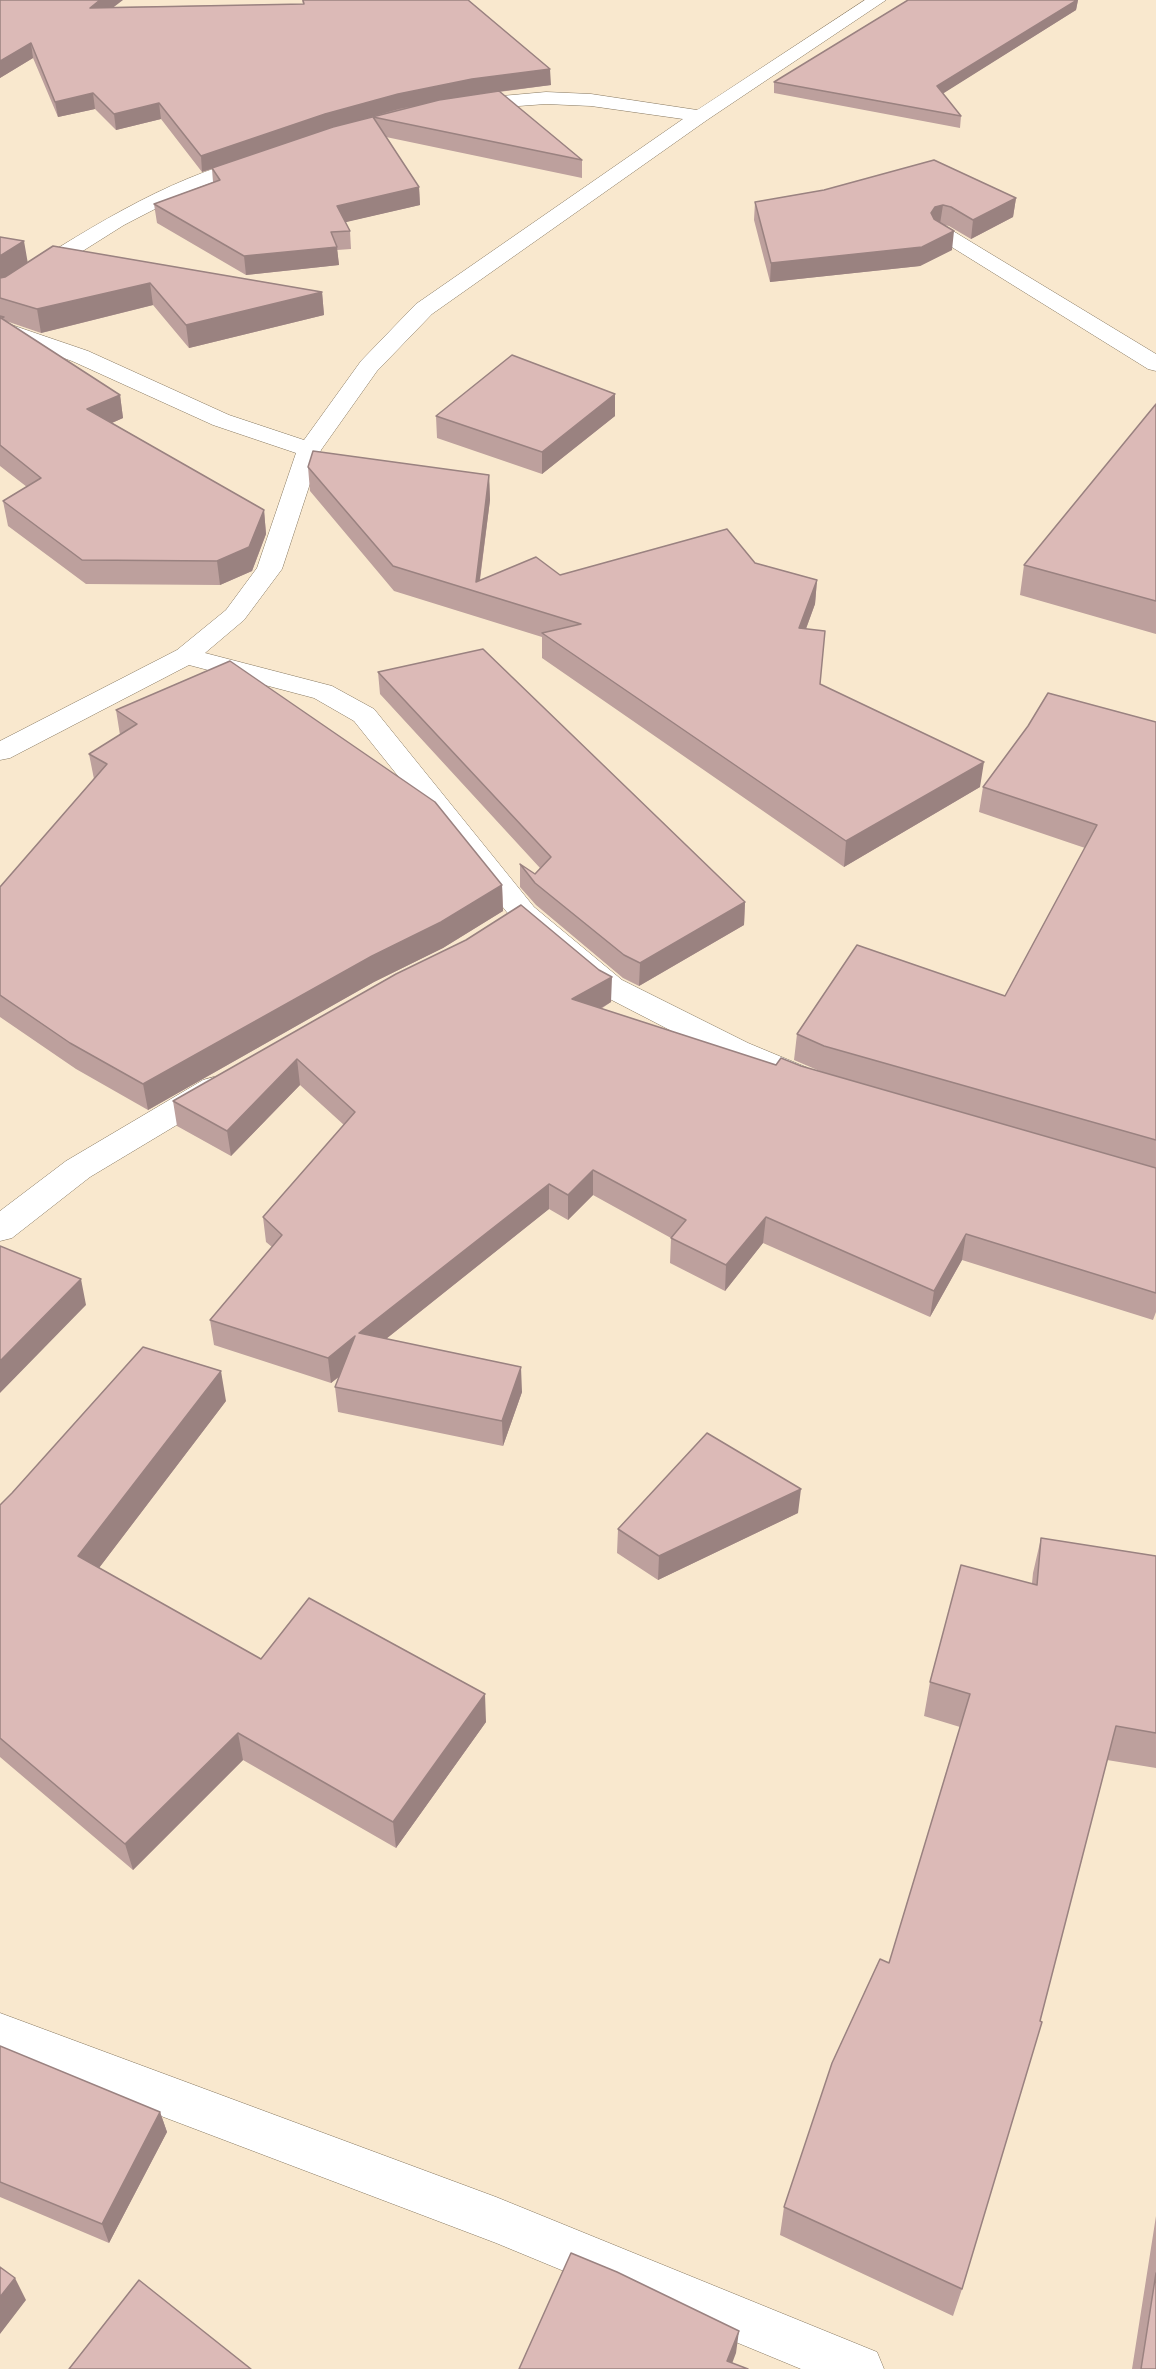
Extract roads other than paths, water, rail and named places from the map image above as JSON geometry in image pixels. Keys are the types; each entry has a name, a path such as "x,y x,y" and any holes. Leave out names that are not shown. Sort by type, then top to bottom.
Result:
{"street":[{"path":"0,752 186,656 235,615 269,569 309,450 369,366 424,309 700,116 877,0"},
{"path":"445,107 490,101 546,98 591,100 700,116"},
{"path":"0,293 117,221 173,192 270,157"},
{"path":"941,232 1156,364"},
{"path":"0,328 80,356 221,420 309,450"},
{"path":"186,656 323,692 364,715 514,920 611,987 737,1051 821,1085"},
{"path":"0,1228 78,1169 234,1076"},
{"path":"0,2034 496,2220 860,2369"}]}
